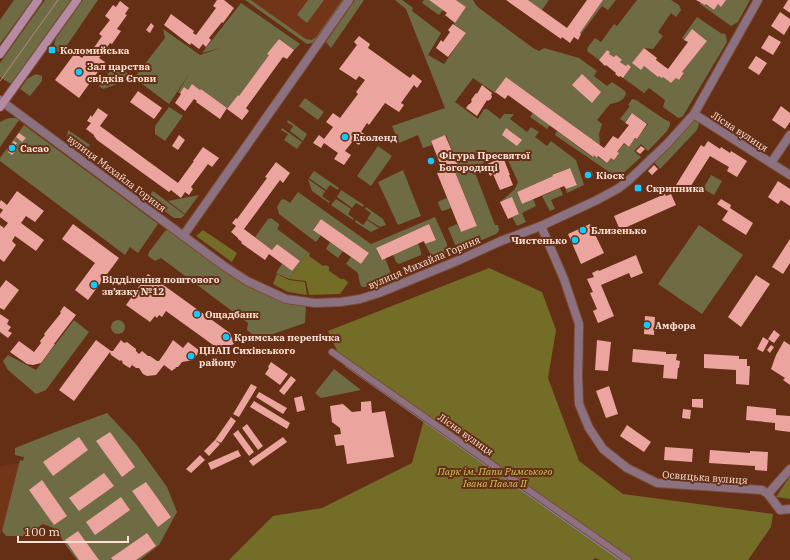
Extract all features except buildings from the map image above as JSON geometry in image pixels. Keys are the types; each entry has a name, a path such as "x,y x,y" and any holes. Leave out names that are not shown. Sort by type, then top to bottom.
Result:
{"main road":[{"path":"0,54 38,0"},
{"path":"1,103 77,0"}],"street":[{"path":"183,236 349,0"},
{"name":"вулиця Михайла Гориня","path":"1,103 224,266 247,281 286,299 315,303 360,299 379,293 501,241 541,226 619,188 696,115 758,0"},
{"name":"Лісна вулиця","path":"696,115 790,175"},
{"name":"Лісна вулиця","path":"771,163 790,135"},
{"name":"Освицька вулиця","path":"541,226 564,279 579,324 579,404 589,428 603,449 627,468 657,483 762,490 768,493"},
{"name":"Лісна вулиця","path":"332,352 628,560"},
{"path":"784,510 768,493 790,469"}],"shaded area":[{"path":"14,0 32,0 0,44 0,20"},
{"path":"45,0 71,0 11,84 0,77 0,63"},
{"path":"83,0 98,0 63,51 59,52 53,48 56,38"},
{"path":"245,0 251,0 306,39 312,40 316,37 342,0 344,0 317,40 313,43 307,44"},
{"path":"251,0 342,0 316,37 312,40 306,39"},
{"path":"308,0 324,0 307,23 297,15"},
{"path":"355,0 364,0 331,48 326,42"},
{"path":"395,0 402,0 413,8 412,11 441,33 428,55 444,64 466,33 454,24 466,7 456,0 473,0 479,8 533,48 539,51 544,48 579,58 597,71 594,76 607,86 612,82 625,91 626,94 623,98 610,104 597,120 602,124 599,134 600,145 506,77 495,93 473,78 455,102 478,119 484,109 487,109 500,119 504,114 514,114 510,119 527,132 531,127 539,132 535,137 547,146 551,141 576,160 584,185 567,193 566,189 577,184 569,168 517,192 516,191 522,204 533,199 536,206 522,213 526,222 517,226 512,217 519,214 512,198 499,203 515,189 518,182 505,154 474,167 495,225 498,225 499,231 496,234 459,250 457,249 448,228 457,224 461,232 477,226 453,167 458,165 446,135 431,141 432,145 423,148 418,135 399,143 392,126 445,108 406,9"},
{"path":"424,0 429,0 443,10 439,15 422,3"},
{"path":"528,0 549,0 542,10"},
{"path":"603,0 616,0 608,10 602,6 581,34 580,33"},
{"path":"637,0 671,0 679,5 681,10 676,17 671,13 658,32 663,36 653,49 644,48 633,63 644,66 671,83 676,78 679,80 684,74 682,72 707,41 692,30 684,40 682,38 697,17 722,34 723,33 726,35 727,42 683,116 679,118 663,107 665,100 649,88 644,93 623,78 631,67 628,64 626,66 620,62 622,60 609,54 610,52 607,50 599,60 587,51 588,47 595,38 601,42 614,24 617,26"},
{"path":"726,0 750,0 738,22 731,26 700,4 701,2 706,4 714,10 718,4 721,6"},
{"path":"241,3 300,44 294,50 279,39 239,96 238,95 227,109 192,84 188,90 184,87 180,93 178,92 191,71 169,104 134,78 165,38 163,29 200,55 221,48 202,53"},
{"path":"115,64 134,78 103,89 99,86"},
{"path":"36,74 42,76 42,81 30,96 20,89 27,79"},
{"path":"305,98 324,112 318,120 299,106"},
{"path":"632,99 636,100 670,122 670,125 667,131 648,151 641,144 634,151 641,157 618,178 555,135 557,131 592,157 594,155 607,163 611,158 614,160 617,152 624,144 629,147 648,124 632,113 625,122 620,119 630,106 628,105"},
{"path":"169,107 183,116 165,141 155,134 155,126"},
{"path":"533,113 550,125 547,129 530,117"},
{"path":"9,118 16,118 19,120 0,147 0,122"},
{"path":"288,120 307,134 303,141 290,131 293,126 287,122"},
{"path":"696,120 699,125 696,131 660,169 654,162 692,121"},
{"path":"24,125 158,224 138,253 130,247 125,255 0,161 0,158"},
{"path":"282,128 302,142 297,149 284,140 288,134 281,130"},
{"path":"68,130 90,145 84,152 68,140"},
{"path":"378,146 392,156 371,186 357,176"},
{"path":"403,170 421,216 398,225 378,182"},
{"path":"314,171 339,188 338,190 330,185 326,190 309,178"},
{"path":"711,175 722,181 714,195 703,189"},
{"path":"308,179 325,191 322,196 330,202 329,203 312,191"},
{"path":"560,188 563,195 551,200 555,209 550,211 542,196"},
{"path":"341,190 364,205 363,207 356,203 352,208 337,197"},
{"path":"153,191 185,215 181,218 174,218 147,198"},
{"path":"298,192 371,244 435,217 447,244 446,251 439,257 433,259 425,244 436,239 429,224 376,248 381,259 385,258 392,276 362,287 358,273 346,264 351,257 361,264 369,253 321,219 313,229 321,235 316,242 279,214 277,207 281,200 284,199 290,203"},
{"path":"199,195 185,214 168,201"},
{"path":"447,198 451,208 443,211 438,203 439,201"},
{"path":"336,199 351,209 348,214 354,219 353,220 331,205"},
{"path":"366,207 383,219 386,225 380,227 367,219 371,213 365,209"},
{"path":"271,218 279,224 277,229 308,252 289,279 276,273 282,264 292,271 300,261 277,244 272,250 255,237 268,219"},
{"path":"356,220 363,225 367,220 379,228 371,232 355,222"},
{"path":"699,225 743,255 702,314 658,284"},
{"path":"167,230 170,230 222,269 306,306 305,323 258,339 247,330 248,323 161,258 155,261 148,256 149,252"},
{"path":"330,242 343,251 338,258 326,249"},
{"path":"418,243 421,255 399,264 396,262 393,254"},
{"path":"74,320 89,332 46,390 36,394 8,370 3,361 8,355 36,370"},
{"path":"118,320 123,322 125,327 123,332 118,334 113,332 111,327 113,322"},
{"path":"334,369 361,390 321,398 315,393"},
{"path":"107,413 136,444 167,487 177,512 159,545 140,560 77,560 56,529 43,524 25,536 6,536 2,531 20,460 23,461 24,457 15,455 15,448"},
{"path":"20,463 2,531 0,535 0,466"}],"green space":[{"path":"203,230 237,253 232,262 196,236"},
{"path":"308,252 310,253 309,256 323,266 326,265 329,267 329,271 349,283 338,282 348,283 340,294 309,295 306,281 289,279"},
{"name":"Парк ім. Папи Римського Івана Павла ІІ","path":"489,268 542,292 556,330 548,378 579,461 623,494 773,514 771,527 748,560 600,560 595,558 593,560 229,560 273,516 322,508 412,463 425,416 339,355 328,331"},
{"path":"277,274 289,280 305,282 307,295 288,292 273,284"},
{"path":"790,476 790,499 776,497"}],"waterway":[{"path":"346,366 621,560"}],"tram line":[{"path":"0,81 58,0"}],"place":[{"name":"Коломийська","path":"52,50"},
{"name":"Зал царства свідків Єгови","path":"79,72"},
{"name":"Еколенд","path":"345,137"},
{"name":"Cacao","path":"12,148"},
{"name":"Фігура Пресвятої Богородиці","path":"431,161"},
{"name":"Кіоск","path":"588,175"},
{"name":"Скрипника","path":"638,188"},
{"name":"Близенько","path":"583,230"},
{"name":"Чистенько","path":"575,240"},
{"name":"Відділення поштового зв’язку №12","path":"94,285"},
{"name":"Ощадбанк","path":"197,314"},
{"name":"Амфора","path":"647,325"},
{"name":"Кримська перепічка","path":"226,337"},
{"name":"ЦНАП Сихівського району","path":"191,356"}]}
